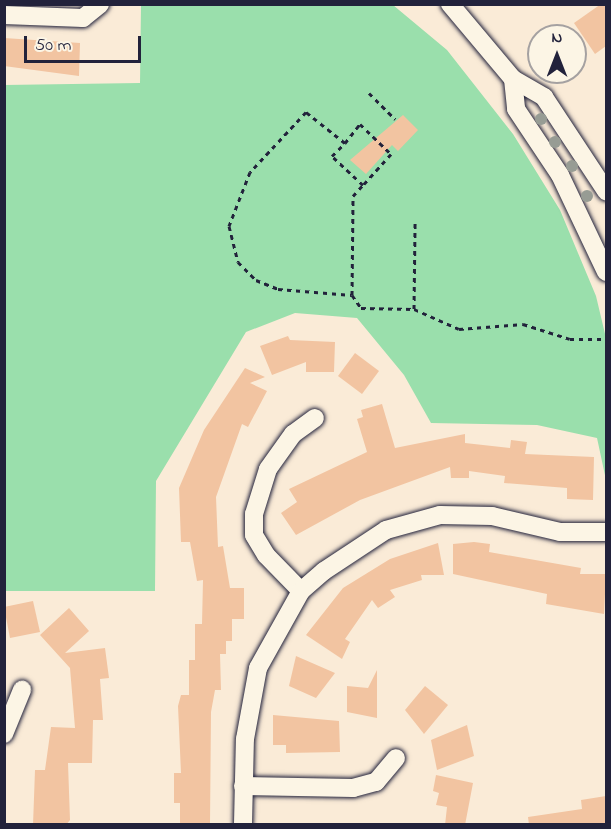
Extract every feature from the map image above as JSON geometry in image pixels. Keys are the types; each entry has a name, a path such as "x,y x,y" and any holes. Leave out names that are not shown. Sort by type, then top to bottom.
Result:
{"street":[{"path":"450,4 513,79 544,97 606,191"},
{"path":"4,15 69,19 99,8"},
{"path":"513,79 516,109 560,175 606,272"},
{"path":"301,591 266,555 254,535 254,514 268,469 293,435 315,418"},
{"path":"243,825 243,786 258,668 301,591 356,547 413,520 440,514 492,516 560,532 606,532"},
{"path":"4,734 22,690"},
{"path":"243,786 353,788 376,782 396,758"}],"path":[{"path":"369,93 395,119"},
{"path":"345,143 306,112 250,172 229,226 238,262 256,280 278,290 352,295"},
{"path":"363,184 332,156 360,124 391,154 353,196 352,295 362,308 414,309 459,329 523,324 570,339 606,339"},
{"path":"414,309 415,221"}],"green space":[{"path":"141,5 393,5 447,50 513,134 560,210 596,296 606,338 606,480 597,438 537,425 431,423 404,375 357,318 295,313 246,332 156,481 155,591 5,591 4,85 140,83"}],"building":[{"path":"601,4 606,4 606,46 595,54 587,42 587,24 574,23"},
{"path":"4,38 80,43 79,76 4,66"},
{"path":"403,115 418,130 398,151 392,145 366,174 350,160"},
{"path":"288,336 290,340 335,342 334,372 306,372 306,362 272,375 260,346"},
{"path":"355,353 379,371 362,394 338,376"},
{"path":"245,368 265,377 250,383 267,391 248,427 242,424 216,497 218,547 223,546 230,588 244,588 244,619 232,619 232,641 226,641 226,654 220,654 221,690 215,690 211,712 210,825 180,825 180,803 174,803 174,773 181,773 178,706 181,695 189,695 189,660 195,660 195,624 202,624 203,580 197,581 190,542 181,542 179,488 204,430"},
{"path":"382,404 395,448 465,434 465,443 510,448 511,440 527,442 525,454 594,457 593,500 567,499 567,488 504,483 505,476 469,471 469,478 451,478 450,467 360,500 296,535 281,513 297,502 289,489 367,452 357,419 363,417 361,410"},
{"path":"474,542 490,544 489,552 581,568 580,574 606,574 604,614 546,604 547,594 453,574 453,544"},
{"path":"438,543 444,575 421,575 422,580 390,590 395,597 378,608 372,600 345,639 350,642 342,659 306,635 343,588 390,559"},
{"path":"33,601 40,632 10,638 4,607"},
{"path":"69,608 89,631 65,653 105,648 109,678 100,679 103,720 93,720 92,763 68,763 70,820 66,825 33,825 35,770 45,770 51,727 75,728 70,668 40,635"},
{"path":"296,656 335,673 316,698 289,686"},
{"path":"377,670 377,718 347,712 347,686 368,688"},
{"path":"425,686 448,705 424,734 405,710"},
{"path":"273,715 339,721 340,752 286,753 286,745 273,745"},
{"path":"467,725 474,756 437,770 431,740"},
{"path":"436,775 473,783 465,825 445,825 447,807 436,805 439,793 433,791"},
{"path":"606,796 606,825 529,825 528,817 582,809 581,800"}]}
